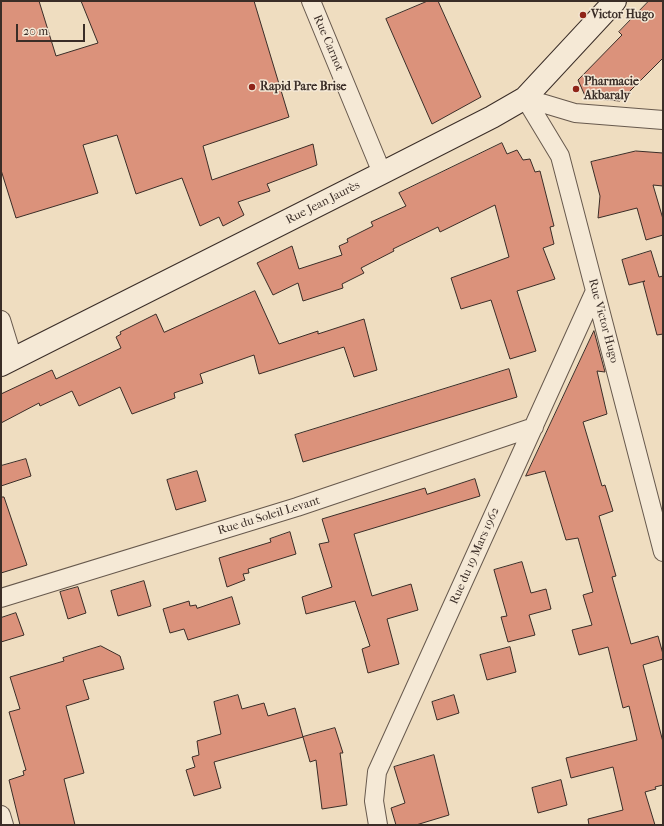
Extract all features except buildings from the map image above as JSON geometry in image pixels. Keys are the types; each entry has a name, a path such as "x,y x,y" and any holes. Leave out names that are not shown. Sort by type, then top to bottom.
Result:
{"street":[{"name":"Rue Carnot","path":"311,1 382,173"},
{"name":"Rue Jean Jaurès","path":"7,362 492,117 525,98 615,1"},
{"path":"525,98 575,113 663,120"},
{"name":"Rue Victor Hugo","path":"525,98 560,156 663,552"},
{"name":"Rue du 19 Mars 1962","path":"378,825 374,801 377,772 596,291"},
{"path":"1,320 7,362"},
{"name":"Rue du Soleil Levant","path":"1,598 297,507 534,427"},
{"path":"1,814 4,825"}],"place":[{"name":"Victor Hugo","path":"583,15"},
{"name":"Rapid Pare Brise","path":"252,87"},
{"name":"Pharmacie Akbaraly","path":"576,89"}]}
